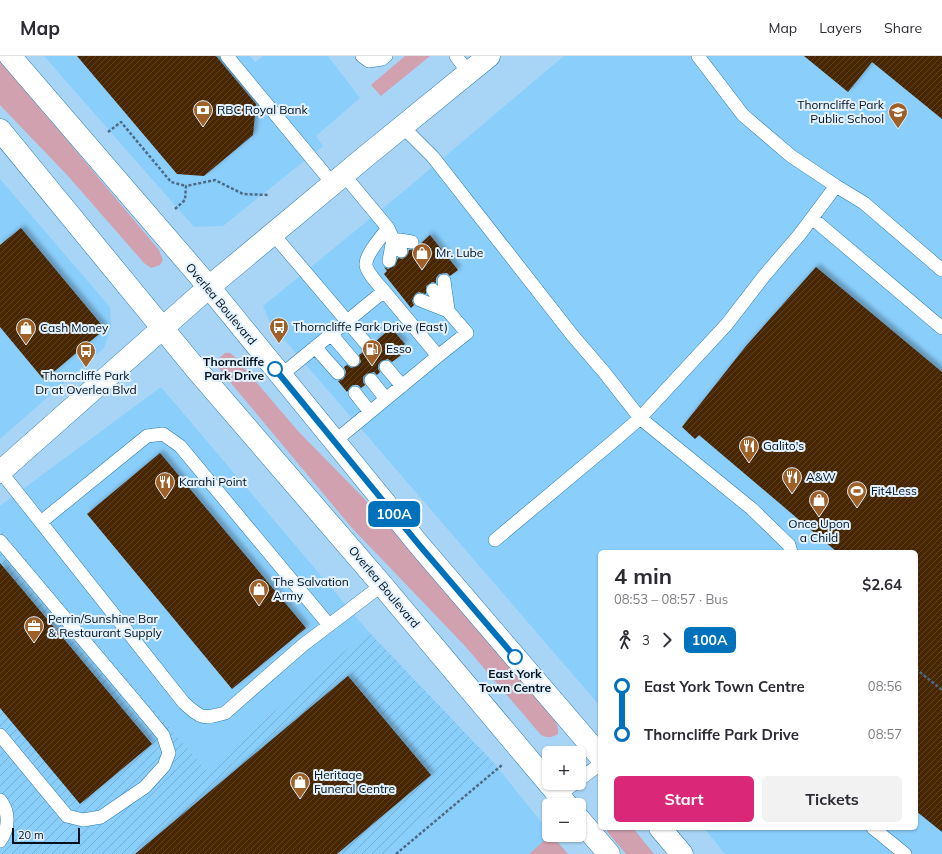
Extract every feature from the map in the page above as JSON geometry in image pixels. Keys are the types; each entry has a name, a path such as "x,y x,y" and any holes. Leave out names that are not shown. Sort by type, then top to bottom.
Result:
{"main road":[{"name":"Overlea Boulevard","path":"10,56 209,287 420,546 598,754"},
{"path":"0,472 209,287 403,127 462,64 489,56"},
{"name":"Overlea Boulevard","path":"0,130 164,328 196,369 382,585 567,794"},
{"path":"586,827 609,854"},
{"path":"662,830 682,854"}],"lane":[{"path":"227,56 338,180 391,234 401,251"},
{"path":"362,56 369,61 382,59 386,56"},
{"path":"698,56 743,115 791,156 864,203 942,270"},
{"path":"403,127 432,157 573,336 604,372 640,418 752,510 789,545 790,550"},
{"path":"495,540 640,418 727,324 836,186"},
{"path":"812,218 942,328"},
{"path":"273,234 346,322 369,347"},
{"path":"391,234 412,242"},
{"path":"389,261 391,234"},
{"path":"391,234 368,256 366,266 371,276 438,356"},
{"path":"444,281 448,311"},
{"path":"335,441 467,333 448,311 433,290"},
{"path":"280,376 384,291"},
{"path":"420,300 448,311"},
{"path":"331,334 353,360"},
{"path":"315,347 338,373"},
{"path":"386,367 402,386"},
{"path":"371,380 386,399"},
{"path":"355,394 370,412"},
{"path":"41,522 147,436 163,434 180,446 329,625"},
{"path":"0,472 184,703 198,716 209,717 225,713 303,645 382,585"},
{"path":"0,541 163,735 168,753 164,766 145,787 101,817 82,820 67,816 0,735"},
{"path":"586,775 598,766"},
{"path":"0,800 8,822 0,841"},
{"path":"876,830 904,854"}],"path":[{"path":"108,132 121,122 171,182 186,186 215,180 244,194 268,195"},
{"path":"175,209 185,200 186,186"},
{"path":"918,671 942,690"},
{"path":"396,854 502,765"}],"shaded area":[{"path":"44,56 250,56 255,62 263,56 328,56 360,98 316,136 323,146 223,226 194,227"},
{"path":"405,56 430,56 381,96 371,85"},
{"path":"564,56 942,56 942,854 725,854 706,830 918,830 918,550 598,550 598,704 270,323 263,306 404,191"},
{"path":"0,60 159,250 163,260 160,265 151,268 144,263 68,176 0,105"},
{"path":"0,179 110,307 111,326 104,348 0,439"},
{"path":"225,353 230,353 234,356 298,431 386,521 556,722 558,734 549,737 541,735 465,646 352,528 220,370 217,360"},
{"path":"161,387 368,631 206,770 0,528 0,506"},
{"path":"0,528 206,770 368,631 494,763 385,854 0,854"},
{"path":"494,763 542,823 542,842 558,842 568,854 385,854"},
{"path":"607,830 635,830 654,854 626,854"},
{"path":"543,842 557,842 568,854 529,854"}],"building":[{"path":"77,56 216,56 256,104 253,135 204,176 177,174"},
{"path":"804,56 942,56 942,119 872,62 848,92"},
{"path":"21,228 105,329 44,380 0,327 0,245"},
{"name":"Mr. Lube","path":"430,235 458,270 450,276 447,273 439,274 436,278 436,283 432,282 426,286 426,294 419,292 415,294 412,301 414,305 411,308 384,274 387,271 384,267 388,269 395,266 398,258 402,259 406,257 409,250 415,249"},
{"path":"816,267 942,372 942,832 918,813 918,550 835,550 699,435 695,439 682,427 746,346"},
{"path":"391,328 405,344 397,350 401,355 392,362 388,359 381,361 378,365 380,372 377,375 374,372 366,374 363,377 363,382 365,385 361,388 358,385 353,385 347,392 338,381 343,379 345,376 346,372 344,367 347,365 351,368 358,366 361,362 359,355 363,352 367,355 374,353 377,349 375,342"},
{"path":"160,453 306,628 232,689 87,514"},
{"name":"Perrin/Sunshine Bar & Restaurant Supply","path":"0,563 152,744 80,804 0,708"},
{"path":"348,676 431,775 337,854 135,854"}],"bus line":[{"name":"100A","path":"275,369 420,546 515,657"}],"place":[{"name":"RBC Royal Bank","path":"203,127"},
{"name":"Thorncliffe Park Public School","path":"898,129"},
{"name":"Mr. Lube","path":"422,270"},
{"name":"Thorncliffe Park Drive (East)","path":"279,344"},
{"name":"Cash Money","path":"26,345"},
{"name":"Esso","path":"372,366"},
{"name":"Thorncliffe Park Dr at Overlea Blvd","path":"86,368"},
{"name":"Thorncliffe Park Drive","path":"275,369"},
{"name":"Galito's","path":"749,463"},
{"name":"A&W","path":"792,494"},
{"name":"Karahi Point","path":"165,499"},
{"name":"Fit4Less","path":"857,508"},
{"name":"Once Upon a Child","path":"819,517"},
{"name":"The Salvation Army","path":"259,606"},
{"name":"Perrin/Sunshine Bar & Restaurant Supply","path":"34,643"},
{"name":"East York Town Centre","path":"515,657"},
{"name":"Heritage Funeral Centre","path":"300,799"}]}
